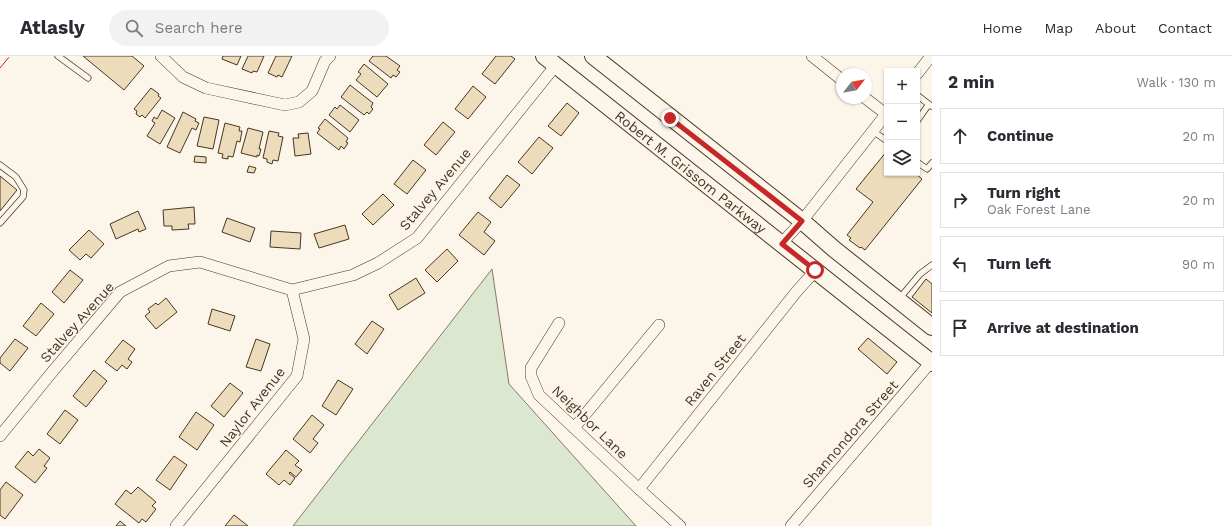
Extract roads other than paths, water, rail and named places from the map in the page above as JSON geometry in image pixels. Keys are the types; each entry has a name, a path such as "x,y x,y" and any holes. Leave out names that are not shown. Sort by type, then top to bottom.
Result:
{"main road":[{"path":"594,56 802,221 834,249 932,327"},
{"name":"Robert M. Grissom Parkway","path":"550,61 932,362"}],"street":[{"path":"161,56 183,77 206,88 285,105 299,102 312,91 330,56"},
{"path":"812,56 836,75"},
{"path":"920,70 931,56"},
{"name":"Stalvey Avenue","path":"0,436 53,370 120,292 169,266 200,262 292,290 353,275 378,263 417,238 550,61"},
{"path":"872,103 884,112"},
{"path":"782,244 884,118"},
{"name":"Raven Street","path":"639,489 815,270"},
{"name":"Naylor Avenue","path":"176,526 297,376 304,339 292,290"},
{"name":"Neighbor Lane","path":"559,323 531,368 531,376 539,395 680,526"},
{"path":"574,428 659,325"},
{"name":"Shannondora Street","path":"791,526 932,362"}],"lane":[{"path":"58,56 88,78"},
{"path":"920,97 931,105 920,118"},
{"path":"873,131 886,140"},
{"path":"920,164 927,169 932,163"},
{"path":"0,166 16,177 24,190 22,197 0,223"},
{"path":"898,300 920,274 932,265"}]}
